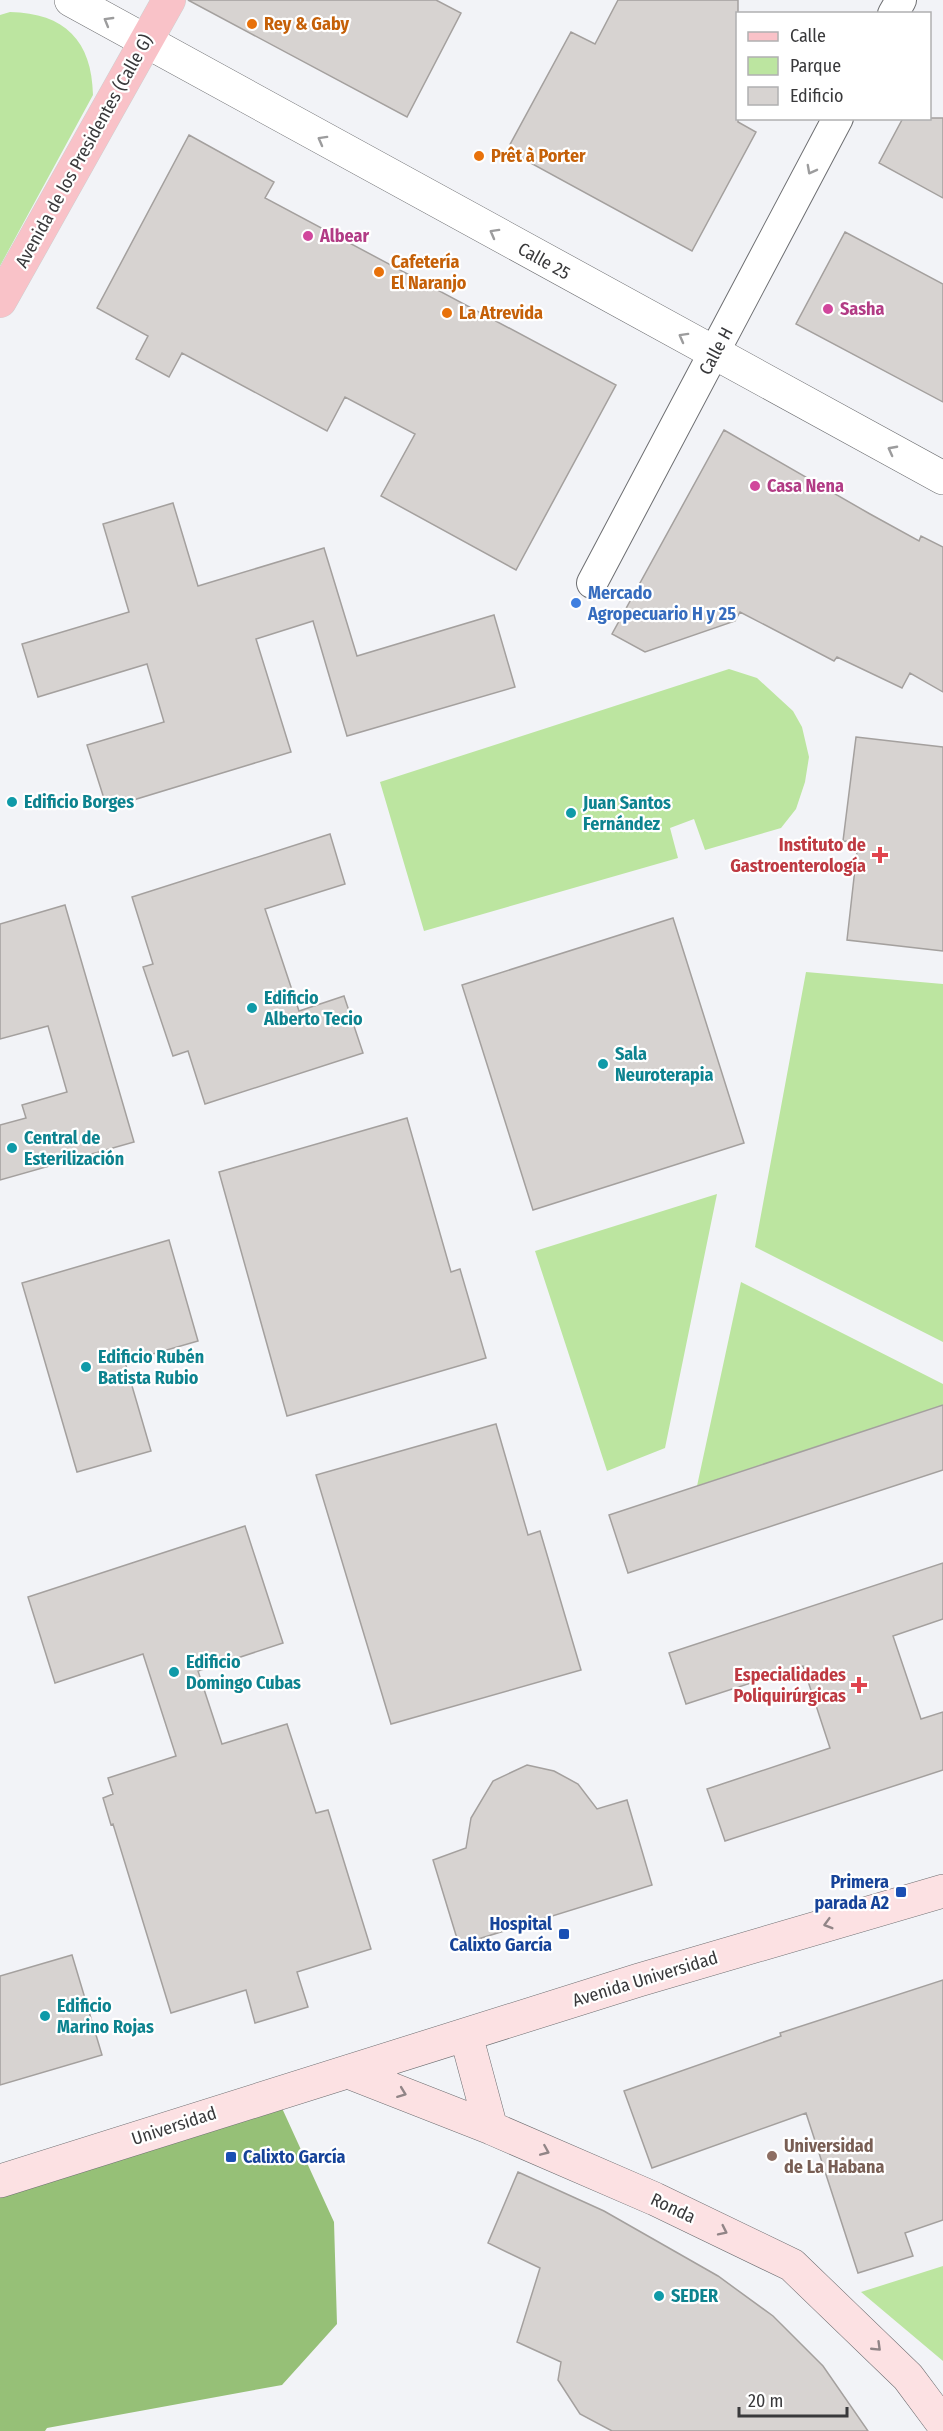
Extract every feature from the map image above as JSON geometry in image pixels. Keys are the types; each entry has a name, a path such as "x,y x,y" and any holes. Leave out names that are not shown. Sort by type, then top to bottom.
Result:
{"main road":[{"name":"Avenida de los Presidentes (Calle G)","path":"0,301 169,0"},
{"name":"Avenida Universidad","path":"348,2072 518,2018 943,1891"},
{"path":"479,2085 490,2040 518,2018"},
{"path":"466,2035 491,2128"},
{"name":"Ronda","path":"348,2072 491,2128 655,2199 792,2265 908,2377 943,2424"},
{"name":"Universidad","path":"0,2181 348,2072"}],"street":[{"name":"Calle 25","path":"71,0 943,478"},
{"name":"Calle H","path":"592,583 837,120"}],"green space":[{"path":"10,12 46,18 60,24 72,34 81,45 87,59 93,95 0,266 0,15"},
{"path":"729,669 757,678 793,711 802,727 809,757 805,782 796,809 781,828 705,850 694,819 670,828 678,858 424,931 380,782"},
{"path":"806,972 943,984 943,1342 755,1247"},
{"path":"717,1194 665,1448 607,1471 535,1251"},
{"path":"741,1282 943,1384 943,1405 697,1486"},
{"path":"276,2095 334,2222 337,2324 282,2385 47,2428 45,2431 0,2431 0,2181"},
{"path":"943,2266 943,2361 861,2292"}],"building":[{"path":"188,0 436,0 461,13 407,117"},
{"path":"618,0 738,0 736,120 756,132 692,251 507,150 571,32 595,44"},
{"path":"943,118 943,198 879,163 902,120"},
{"path":"189,135 274,182 265,198 616,385 516,570 381,496 415,434 345,397 327,431 182,353 169,377 136,359 148,336 97,308"},
{"path":"845,232 943,284 943,402 796,324"},
{"path":"724,430 919,541 921,536 943,547 943,692 910,673 902,688 837,657 834,661 740,612 735,621 645,652 612,634"},
{"path":"173,503 198,586 324,548 357,656 494,615 515,687 347,736 313,621 256,639 291,752 107,808 87,745 164,722 147,664 38,697 22,644 129,612 103,524"},
{"path":"856,737 943,747 943,951 847,940 858,842 843,841"},
{"path":"330,834 345,884 265,909 299,1011 344,996 363,1053 205,1104 188,1051 173,1056 143,967 153,964 132,897"},
{"path":"65,905 134,1142 0,1180 0,1125 26,1118 22,1105 67,1092 48,1026 0,1039 0,924"},
{"name":"Sala Neuroterapia","path":"673,918 744,1143 533,1210 462,985"},
{"path":"407,1118 451,1272 460,1269 486,1358 287,1416 219,1172"},
{"name":"Edificio Rubén Batista Rubio","path":"169,1240 198,1341 125,1362 151,1451 77,1472 22,1283"},
{"path":"943,1405 943,1470 628,1573 609,1515"},
{"path":"496,1424 528,1535 540,1531 581,1670 391,1724 316,1475"},
{"path":"245,1526 283,1643 198,1671 222,1744 287,1724 316,1813 328,1810 371,1949 297,1972 308,2007 255,2023 246,1990 171,2013 113,1824 111,1825 103,1798 113,1794 108,1778 176,1756 143,1654 55,1683 28,1597"},
{"name":"Especialidades Poliquirúrgicas","path":"943,1563 943,1619 893,1636 921,1719 943,1712 943,1770 725,1841 707,1789 830,1748 803,1666 686,1704 669,1653"},
{"path":"527,1765 554,1771 578,1784 597,1809 627,1800 652,1885 459,1945 433,1860 466,1848 471,1818 493,1781"},
{"name":"Edificio Marino Rojas","path":"72,1955 102,2055 0,2085 0,1976"},
{"path":"943,1980 943,2220 905,2233 913,2256 858,2273 806,2113 652,2168 624,2091 781,2036 780,2033"},
{"name":"SEDER","path":"518,2172 604,2211 718,2276 773,2316 823,2366 868,2431 612,2431 580,2414 558,2380 561,2362 517,2342 540,2268 488,2243"}],"place":[{"name":"Rey & Gaby","path":"252,24"},
{"name":"Prêt à Porter","path":"479,156"},
{"name":"Albear","path":"308,236"},
{"name":"Cafetería El Naranjo","path":"379,272"},
{"name":"Sasha","path":"828,309"},
{"name":"La Atrevida","path":"447,313"},
{"name":"Casa Nena","path":"755,486"},
{"name":"Mercado Agropecuario H y 25","path":"576,603"},
{"name":"Edificio Borges","path":"12,802"},
{"name":"Juan Santos Fernández","path":"571,813"},
{"name":"Instituto de Gastroenterología","path":"880,855"},
{"name":"Edificio Alberto Tecio","path":"252,1008"},
{"name":"Sala Neuroterapia","path":"603,1064"},
{"name":"Central de Esterilización","path":"12,1148"},
{"name":"Edificio Rubén Batista Rubio","path":"86,1367"},
{"name":"Edificio Domingo Cubas","path":"174,1672"},
{"name":"Especialidades Poliquirúrgicas","path":"859,1685"},
{"name":"Primera parada A2","path":"901,1892"},
{"name":"Hospital Calixto García","path":"564,1934"},
{"name":"Edificio Marino Rojas","path":"45,2016"},
{"name":"Universidad de La Habana","path":"772,2156"},
{"name":"Calixto García","path":"231,2157"},
{"name":"SEDER","path":"659,2296"}]}
